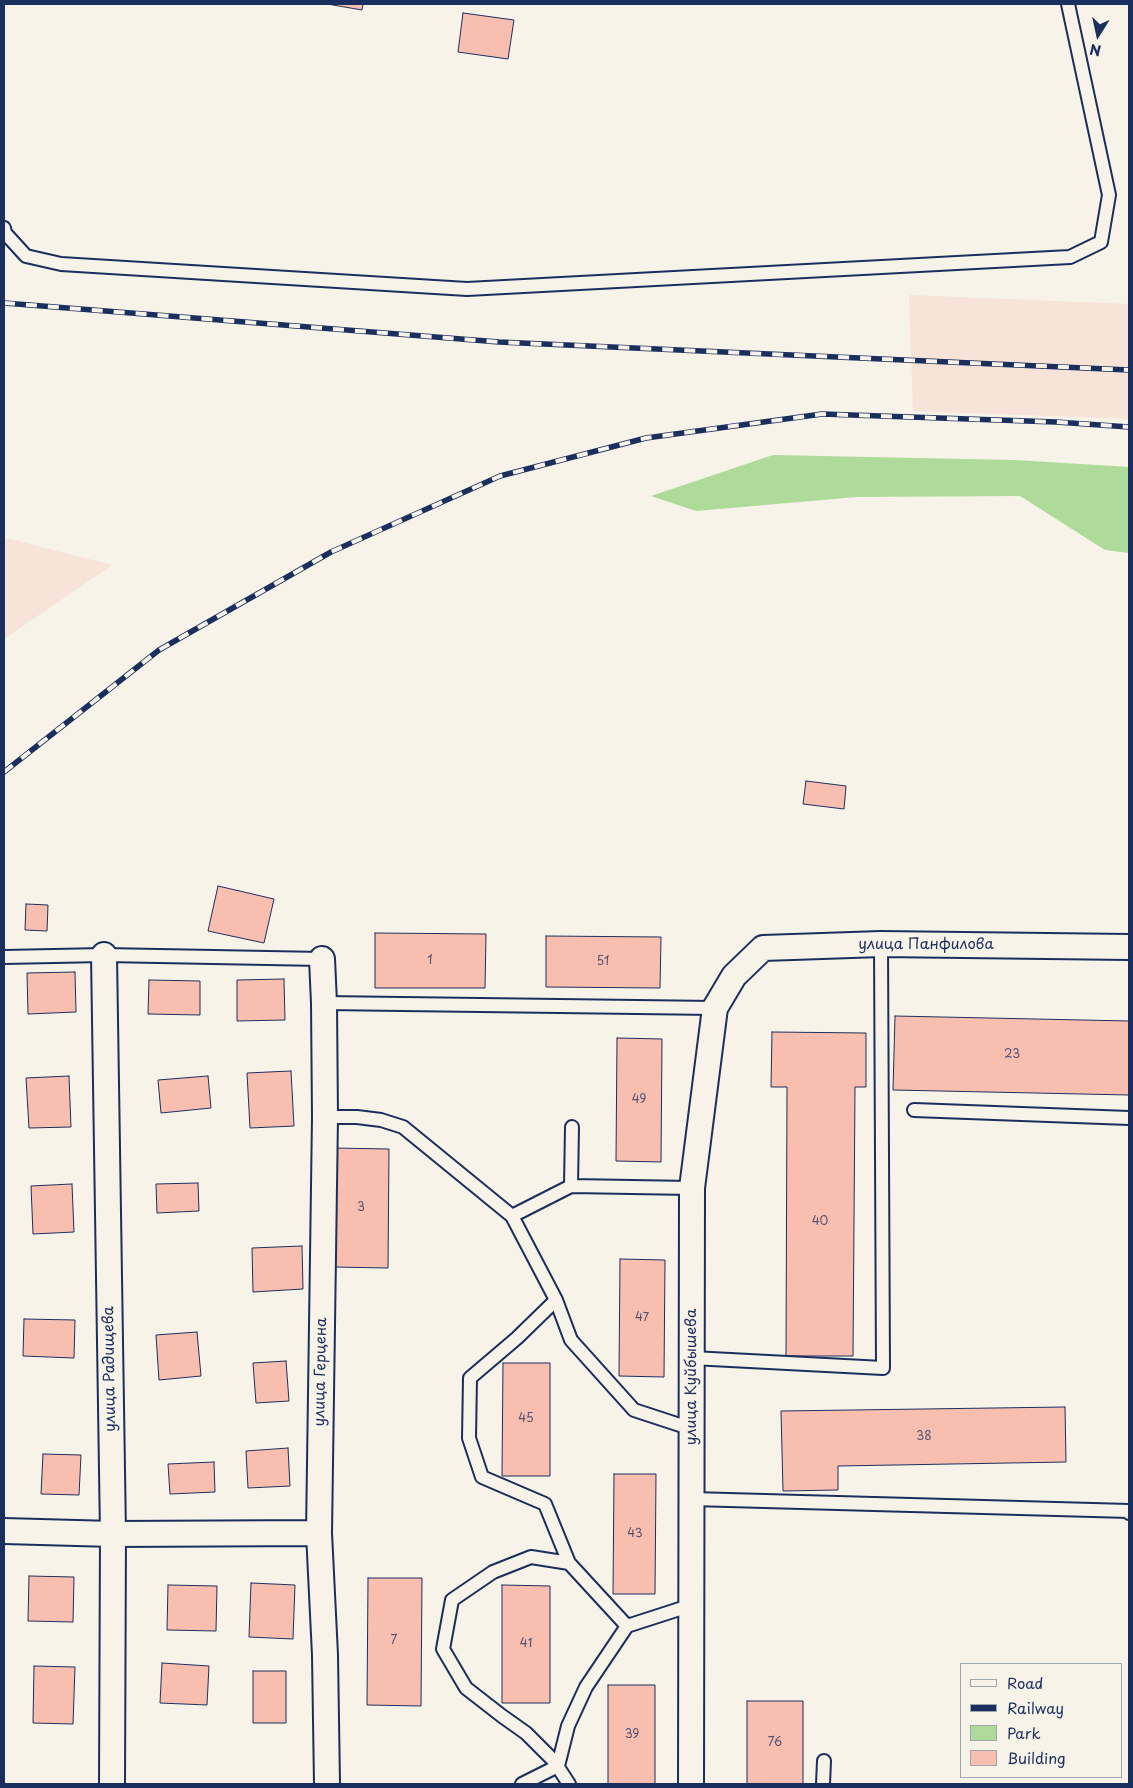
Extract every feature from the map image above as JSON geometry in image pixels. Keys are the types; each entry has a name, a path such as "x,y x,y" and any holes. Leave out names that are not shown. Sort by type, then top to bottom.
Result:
{"street":[{"name":"улица Панфилова","path":"734,976 763,948 881,944 1129,947"},
{"name":"улица Радищева","path":"104,955 112,1534 112,1784"},
{"name":"улица Герцена","path":"322,959 325,1117 318,1533 325,1655 327,1784"},
{"name":"улица Куйбышева","path":"692,1784 692,1188 715,1008 734,976"},
{"path":"4,1531 112,1534 318,1533"}],"lane":[{"path":"4,228 5,233 26,256 62,264 467,289 1070,257 1101,242 1109,195 1068,4"},
{"path":"692,1358 883,1368 881,944"},
{"path":"4,958 104,955 322,959"},
{"path":"324,1003 715,1008"},
{"path":"914,1110 1129,1118"},
{"path":"325,1117 357,1117 381,1120 403,1127 512,1216 556,1300 571,1340 634,1410 692,1429"},
{"path":"571,1186 572,1127"},
{"path":"512,1216 571,1186 692,1188"},
{"path":"556,1300 517,1338 470,1378 468,1438 482,1477 545,1504 568,1563 627,1626"},
{"path":"692,1500 1129,1511 1129,1513"},
{"path":"568,1563 531,1557 493,1572 460,1594 452,1600 443,1649 466,1688 526,1733 558,1766 569,1784"},
{"path":"522,1784 558,1766 568,1726 586,1687 627,1626 692,1605"},
{"path":"823,1784 824,1761"}],"shaded area":[{"path":"909,295 1129,304 1129,419 913,411"},
{"path":"4,539 10,539 112,565 4,639"}],"green space":[{"path":"773,455 1015,460 1129,467 1129,553 1105,550 1020,496 857,497 696,511 651,496"}],"building":[{"path":"327,4 363,4 362,10"},
{"path":"463,13 514,20 508,59 458,52"},
{"path":"806,781 846,786 844,809 803,804"},
{"path":"218,886 274,899 264,943 208,931"},
{"path":"26,904 48,905 47,931 25,930"},
{"path":"375,933 486,934 485,988 375,988"},
{"path":"546,936 661,937 660,988 546,987"},
{"path":"75,972 76,1012 28,1014 27,973"},
{"path":"284,979 285,1020 237,1021 237,980"},
{"path":"149,980 200,981 200,1015 148,1014"},
{"path":"895,1016 1129,1021 1129,1095 893,1090"},
{"path":"772,1032 866,1033 866,1087 855,1087 853,1356 786,1356 787,1087 771,1087"},
{"path":"617,1038 662,1039 661,1162 616,1161"},
{"path":"291,1071 294,1126 250,1128 247,1073"},
{"path":"69,1076 71,1127 29,1128 26,1078"},
{"path":"208,1076 211,1108 161,1113 158,1080"},
{"path":"333,1148 389,1149 388,1268 333,1267"},
{"path":"198,1183 199,1211 157,1213 156,1184"},
{"path":"72,1184 74,1232 33,1234 31,1186"},
{"path":"302,1246 303,1289 253,1292 252,1248"},
{"path":"620,1259 665,1260 664,1377 619,1376"},
{"path":"24,1319 75,1320 74,1358 23,1356"},
{"path":"197,1332 201,1376 159,1380 156,1335"},
{"path":"286,1361 289,1401 256,1403 253,1363"},
{"path":"503,1363 550,1363 550,1476 502,1476"},
{"path":"1065,1407 1066,1462 838,1466 838,1490 783,1491 781,1411"},
{"path":"288,1448 290,1486 248,1488 246,1451"},
{"path":"43,1454 81,1455 79,1495 41,1494"},
{"path":"214,1462 215,1492 170,1494 168,1464"},
{"path":"614,1474 656,1474 655,1594 613,1594"},
{"path":"29,1576 74,1577 73,1622 28,1621"},
{"path":"368,1578 422,1578 421,1706 367,1705"},
{"path":"251,1583 295,1585 293,1639 249,1637"},
{"path":"168,1585 217,1586 216,1631 167,1630"},
{"path":"502,1585 550,1586 550,1703 502,1703"},
{"path":"162,1663 209,1666 207,1705 160,1703"},
{"path":"34,1666 75,1667 73,1724 33,1723"},
{"path":"253,1671 286,1671 286,1723 253,1723"},
{"path":"608,1685 655,1685 655,1784 608,1784"},
{"path":"747,1701 803,1701 803,1784 747,1784"}],"railway":[{"path":"4,303 499,342 1129,370"},
{"path":"4,772 159,650 331,552 500,476 646,438 822,414 1056,422 1129,427"}]}
